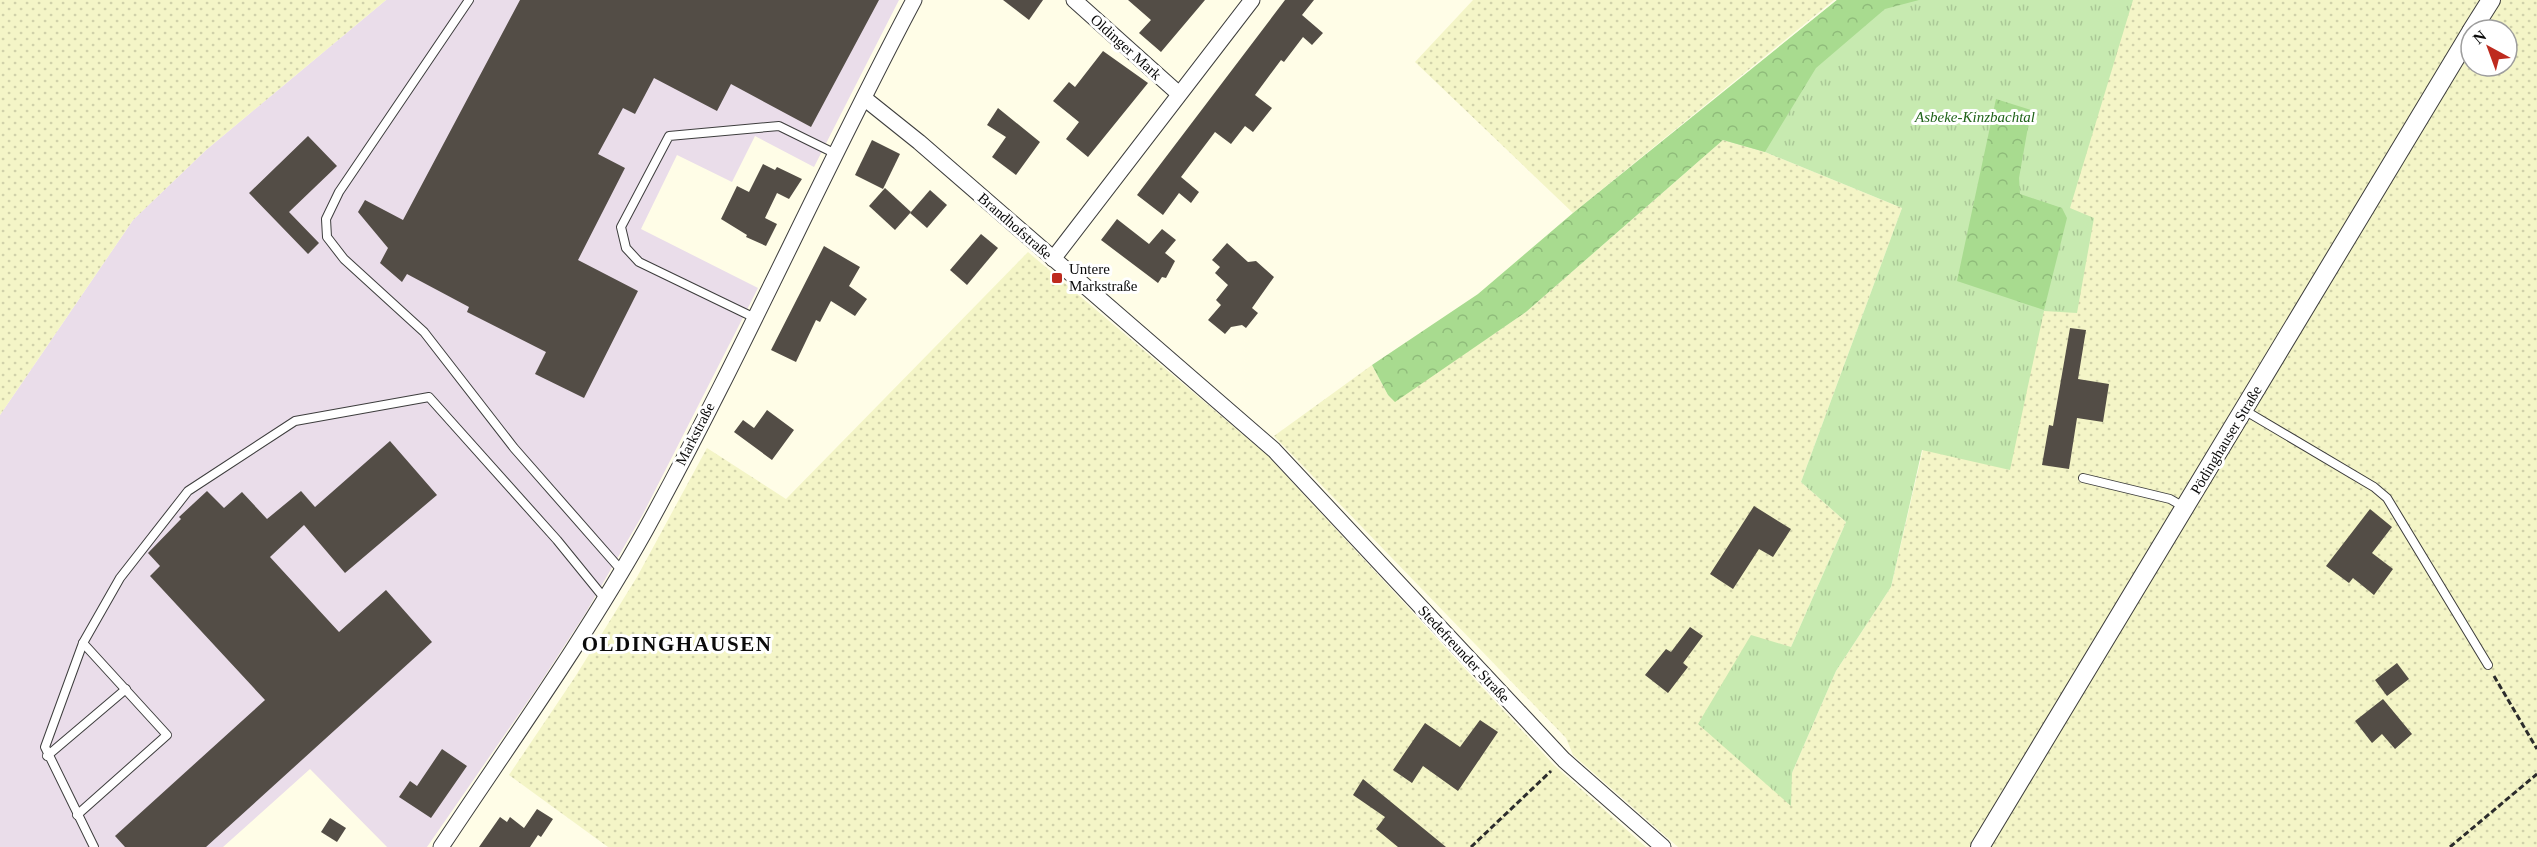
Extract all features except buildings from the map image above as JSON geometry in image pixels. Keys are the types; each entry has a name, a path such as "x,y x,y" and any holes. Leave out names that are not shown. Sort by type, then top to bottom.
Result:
{"street":[{"name":"Markstraße","path":"441,847 622,571 755,318 914,0"},
{"name":"Oldinger Mark","path":"1074,0 1179,94"},
{"path":"1053,258 1252,0"},
{"name":"Pödinghauser Straße","path":"2480,18 2491,0"},
{"name":"Pödinghauser Straße","path":"1980,847 2459,53"},
{"name":"Brandhofstraße","path":"864,98 919,142 1274,450"},
{"name":"Stedefreunder Straße","path":"1274,450 1563,760 1663,847"}],"lane":[{"path":"468,0 339,192 326,219 327,237 344,259 424,332 514,448 622,571"},
{"path":"755,318 639,262 626,248 621,227 669,136 779,126 836,154"},
{"path":"94,847 47,756 45,747 83,643 120,578 188,491 295,421 429,397 557,540 605,599"},
{"path":"2244,410 2374,487 2387,498 2488,665"},
{"path":"2084,478 2170,500 2184,507"},
{"path":"77,815 167,735 83,643"},
{"path":"47,756 126,689"}],"path":[{"path":"2488,665 2537,749"},
{"path":"1471,847 1563,760"},
{"path":"2450,847 2537,774"}],"shaded area":[{"path":"386,0 899,0 814,167 755,136 732,182 677,155 641,229 758,288 643,514 585,614 537,688 427,847 387,847 310,769 223,847 0,847 0,415 133,220 206,150"}],"green space":[{"path":"0,0 386,0 206,150 133,220 0,415"},
{"path":"1473,0 1834,0 1573,213 1415,62"},
{"name":"Asbeke-Kinzbachtal","path":"1837,0 2133,0 2070,208 2094,218 2077,313 2044,311 2010,470 1922,450 1891,587 1836,671 1792,773 1791,806 1698,724 1751,635 1791,647 1846,522 1801,482 1902,208 1765,152 1723,140 1670,136"},
{"path":"1837,0 1919,0 1885,9 1816,68 1765,152 1723,140 1526,312 1395,402 1388,395 1372,365 1478,294 1573,213"},
{"path":"2008,0 2537,0 2537,847 1678,847 1573,755 1566,738 1274,436 1372,365 1388,395 1395,401 1526,312 1723,140 1765,152 1902,208 1801,482 1846,522 1791,647 1792,773 1836,671 1891,587 1923,449 2010,469"},
{"path":"1996,99 2031,110 2019,178 2020,194 2062,208 2067,218 2044,310 1957,281"},
{"path":"1028,252 1268,456 1554,765 1646,847 608,847 509,775 575,677 637,577 707,448 786,499"}],"place":[{"name":"Untere Markstraße","path":"1057,278"}],"district":[{"name":"OLDINGHAUSEN","path":"677,644"}]}
